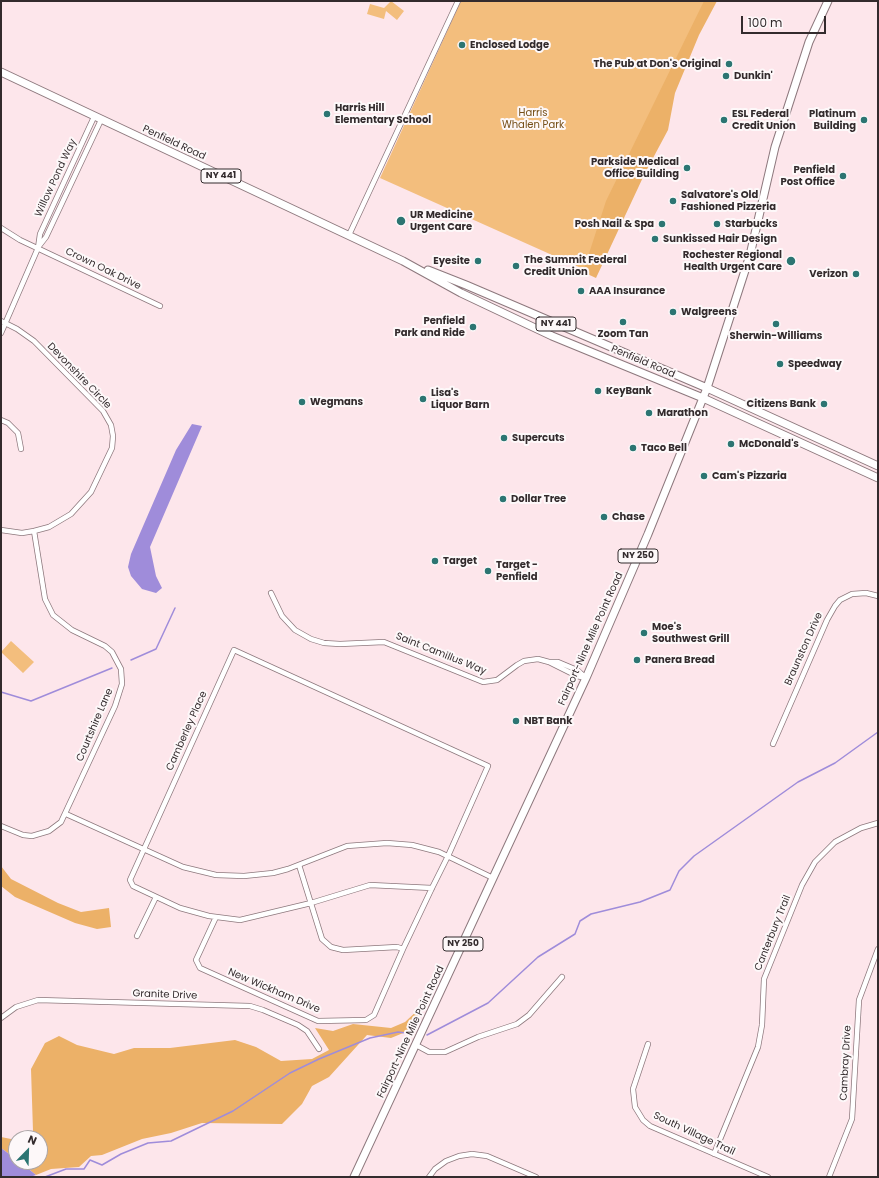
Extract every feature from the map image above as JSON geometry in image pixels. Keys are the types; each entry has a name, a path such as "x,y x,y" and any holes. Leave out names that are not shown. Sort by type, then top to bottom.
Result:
{"main road":[{"name":"Fairport-Nine Mile Point Road","path":"354,1177 586,678 648,534 708,388 750,255 775,147 809,42 828,1"},
{"name":"Penfield Road","path":"1,72 94,117 349,235 403,261 461,293 552,336 703,398 878,478"},
{"name":"Penfield Road","path":"403,261 466,285 708,388 878,466"}],"street":[{"path":"349,235 458,1"},
{"name":"Willow Pond Way","path":"38,248 40,234 94,117"},
{"name":"Willow Pond Way","path":"1,334 3,322 38,248 46,237 101,120"},
{"path":"1,228 20,240 38,248"},
{"name":"Crown Oak Drive","path":"38,248 160,306"},
{"name":"Devonshire Circle","path":"1,530 22,533 34,531 50,527 72,514 91,492 112,448 111,425 98,406 34,342 17,329 3,322"},
{"path":"1,420 8,423 18,433 21,449"},
{"name":"Courtshire Lane","path":"1,826 23,835 41,834 56,827 66,814 119,696 122,678 121,668 112,652 105,646 72,630 53,615 46,599 34,531"},
{"name":"Saint Camillus Way","path":"270,593 282,616 295,630 311,639 324,643 340,644 375,641 389,643 483,682 497,680 524,661 538,659 549,662 577,676 586,678"},
{"name":"Braunston Drive","path":"773,744 827,620 835,606 840,600 852,594 866,593 878,596"},
{"name":"Camberley Place","path":"324,690 234,650 130,880 133,886 180,908 216,917 240,920 311,903 370,885 432,888"},
{"name":"New Wickham Drive","path":"216,917 196,960 200,968 318,1021 366,1020 374,1015 488,766 324,690"},
{"path":"66,814 143,850 193,871 223,876 258,875 278,872 335,850 374,843 412,845 448,856 493,878"},
{"name":"Canterbury Trail","path":"714,1154 758,1047 762,1025 764,979 802,885 815,862 835,842 861,828 878,823"},
{"path":"300,864 322,939 331,947 343,950 397,947 403,949"},
{"path":"137,936 156,897"},
{"name":"Cambray Drive","path":"829,1177 852,1119 859,1000 878,949"},
{"path":"416,1045 429,1052 445,1052 478,1037 516,1024 528,1015 562,977"},
{"name":"Granite Drive","path":"1,1018 22,1004 38,1000 250,1006 263,1010 304,1028 319,1049"},
{"path":"1,1010 5,1014"},
{"name":"South Village Trail","path":"648,1044 633,1089 632,1098 638,1114 650,1126 768,1177"},
{"path":"430,1177 446,1161 459,1156 472,1154 493,1158 536,1177"}],"green space":[{"path":"391,1 404,11 397,20 386,11 384,19 367,14 370,4 384,8"},
{"name":"Harris Whalen Park","path":"461,1 710,1 590,272 380,178"},
{"path":"11,641 34,662 23,673 1,652"}],"shaded area":[{"path":"704,1 717,1 699,35 675,93 668,130 645,173 596,278 583,272 606,201"},
{"path":"192,424 202,426 150,547 156,576 162,588 156,593 142,589 131,576 128,567 131,554 176,450"},
{"path":"1,866 11,879 58,903 81,912 109,908 111,927 97,929 75,923 15,897 1,886"},
{"path":"420,1008 418,1019 413,1029 391,1038 367,1035 329,1077 312,1086 302,1104 282,1124 202,1123 171,1133 142,1139 102,1155 91,1156 79,1167 51,1169 36,1175 30,1170 48,1170 48,1130 33,1130 31,1069 45,1043 59,1036 77,1045 114,1054 134,1048 170,1048 235,1040 256,1047 281,1061 312,1059 329,1050 315,1028 333,1031 353,1024 391,1028 405,1022"},
{"path":"1,1137 8,1138 8,1153 1,1148"},
{"path":"1,1148 8,1153 8,1170 30,1170 36,1175 30,1177 1,1177"}],"waterway":[{"path":"131,660 156,649 175,608"},
{"path":"1,692 31,701 112,668"},
{"path":"427,1035 488,1003 538,957 575,934 580,921 591,914 640,902 670,890 679,871 694,856 798,782 835,763 878,732"},
{"path":"45,1177 66,1169 84,1169 90,1160 102,1165 121,1154 148,1143 171,1141 233,1111 290,1073 319,1059 370,1038 398,1032 413,1034"}],"place":[{"name":"Enclosed Lodge","path":"462,45"},
{"name":"The Pub at Don's Original","path":"729,64"},
{"name":"Dunkin'","path":"726,76"},
{"name":"Harris Hill Elementary School","path":"327,114"},
{"name":"ESL Federal Credit Union","path":"724,120"},
{"name":"Platinum Building","path":"864,120"},
{"name":"Parkside Medical Office Building","path":"687,168"},
{"name":"Penfield Post Office","path":"843,176"},
{"name":"Salvatore's Old Fashioned Pizzeria","path":"673,201"},
{"name":"UR Medicine Urgent Care","path":"401,221"},
{"name":"Posh Nail & Spa","path":"662,224"},
{"name":"Starbucks","path":"717,224"},
{"name":"Sunkissed Hair Design","path":"655,239"},
{"name":"Eyesite","path":"478,261"},
{"name":"Rochester Regional Health Urgent Care","path":"791,261"},
{"name":"The Summit Federal Credit Union","path":"516,266"},
{"name":"Verizon","path":"856,274"},
{"name":"AAA Insurance","path":"581,291"},
{"name":"Walgreens","path":"673,312"},
{"name":"Zoom Tan","path":"623,322"},
{"name":"Sherwin-Williams","path":"776,324"},
{"name":"Penfield Park and Ride","path":"473,327"},
{"name":"Speedway","path":"780,364"},
{"name":"KeyBank","path":"598,391"},
{"name":"Lisa's Liquor Barn","path":"423,399"},
{"name":"Wegmans","path":"302,402"},
{"name":"Citizens Bank","path":"824,404"},
{"name":"Marathon","path":"649,413"},
{"name":"Supercuts","path":"504,438"},
{"name":"McDonald's","path":"731,444"},
{"name":"Taco Bell","path":"633,448"},
{"name":"Cam's Pizzaria","path":"704,476"},
{"name":"Dollar Tree","path":"503,499"},
{"name":"Chase","path":"604,517"},
{"name":"Target","path":"435,561"},
{"name":"Target - Penfield","path":"488,571"},
{"name":"Moe's Southwest Grill","path":"644,633"},
{"name":"Panera Bread","path":"637,660"},
{"name":"NBT Bank","path":"516,721"}]}
